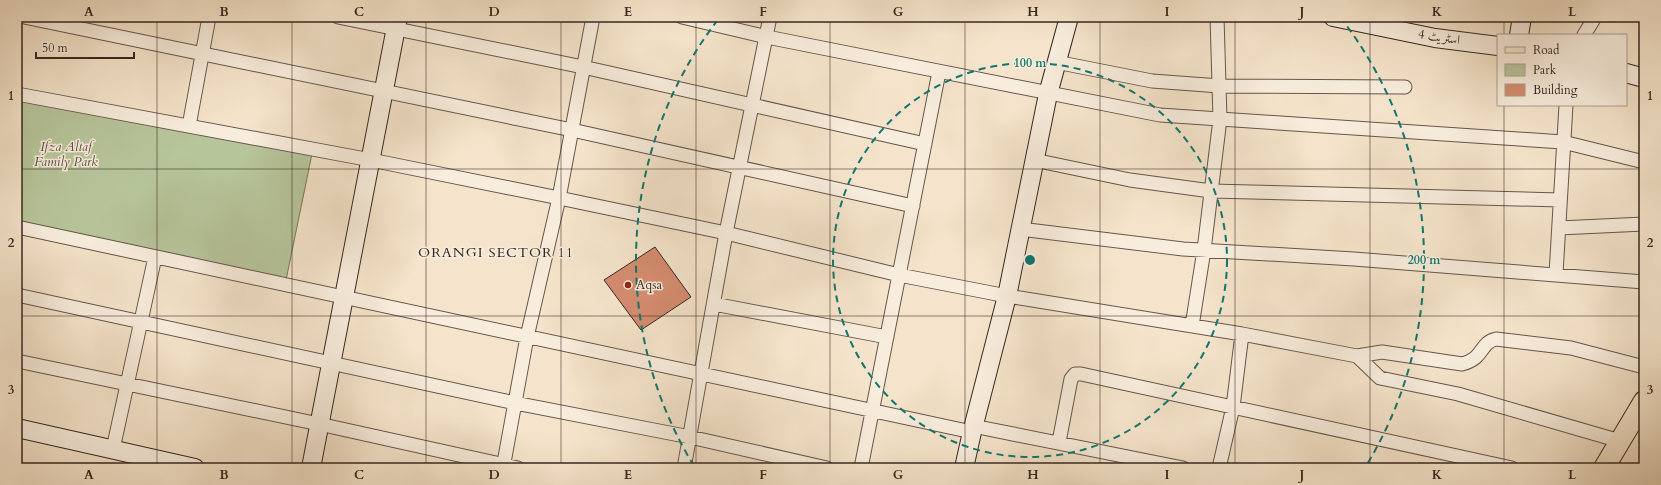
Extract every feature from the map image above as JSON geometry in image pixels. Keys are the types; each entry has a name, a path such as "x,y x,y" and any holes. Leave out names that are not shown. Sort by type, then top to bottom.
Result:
{"main road":[{"path":"1604,468 1644,401"}],"street":[{"path":"24,17 572,130 913,206"},
{"path":"189,126 209,17"},
{"path":"338,17 397,23 752,106 925,144"},
{"path":"504,466 528,337 559,198 593,17"},
{"path":"682,17 767,37 1048,94 1160,115 1564,142 1644,162"},
{"path":"684,468 726,233 770,17"},
{"path":"964,468 972,429 1007,296 1048,94 1069,17"},
{"path":"1192,326 1204,250 1220,119 1218,17"},
{"name":"اسٹریٹ 4","path":"1333,17 1435,38 1497,46"},
{"path":"1519,34 1522,17"},
{"path":"1585,34 1595,17"},
{"path":"311,468 397,23"},
{"path":"1056,62 1152,81 1220,86 1405,87"},
{"path":"861,468 939,72"},
{"path":"1627,73 1644,78"},
{"path":"17,94 370,160 559,198 726,233 899,275 1007,296 1242,334 1357,356 1382,352 1462,364 1475,359 1479,356 1486,343 1496,339 1571,348 1644,367"},
{"path":"1556,274 1566,106"},
{"path":"1034,160 1130,180 1211,191 1560,200"},
{"path":"1559,228 1644,224"},
{"path":"17,227 873,412 1059,442 1183,468"},
{"path":"1020,229 1183,249 1556,274 1644,282"},
{"path":"113,449 155,257"},
{"path":"17,295 515,402 690,437 827,468"},
{"path":"714,304 887,337"},
{"path":"1219,468 1233,407 1242,334"},
{"path":"1357,356 1380,378 1458,394 1620,441"},
{"path":"17,361 320,424 518,468"},
{"path":"1059,442 1071,379 1075,374 1081,374 1512,468"},
{"path":"17,428 195,468"}],"green space":[{"name":"Ifza Altaf Family Park","path":"17,94 313,149 285,285 17,227"}],"building":[{"path":"655,247 691,297 641,330 604,280"},
{"path":"17,465 33,468 17,468"}],"place":[{"name":"Aqsa","path":"628,285"}],"district":[{"name":"ORANGI SECTOR 11","path":"496,252"}]}
